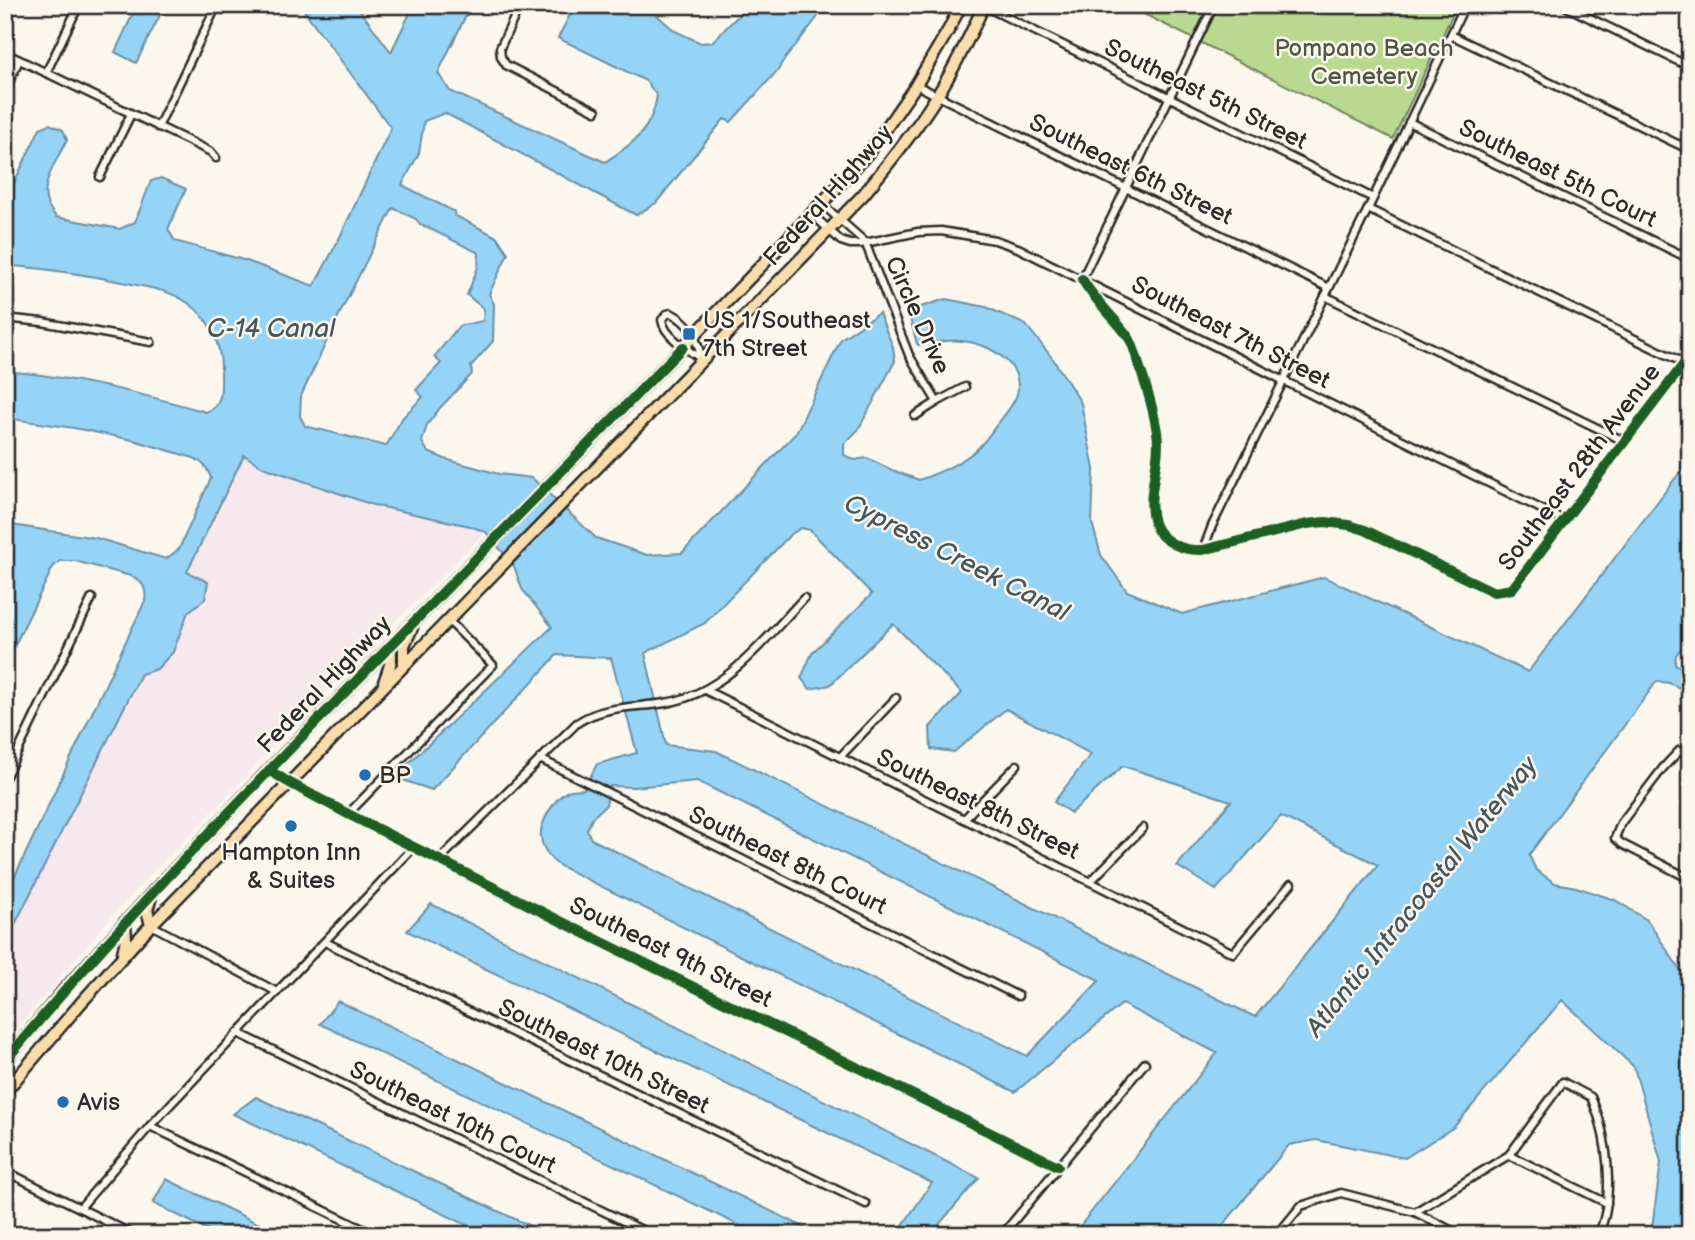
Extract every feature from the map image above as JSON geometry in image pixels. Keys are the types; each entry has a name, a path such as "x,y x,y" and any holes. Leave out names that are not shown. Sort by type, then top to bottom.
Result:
{"main road":[{"name":"Federal Highway","path":"5,1061 125,922 269,769 822,204 873,146 916,85 961,5"},
{"name":"Federal Highway","path":"5,1092 58,1028 151,925 863,195 938,95 984,6"},
{"path":"404,664 404,645 415,621"},
{"path":"383,685 391,665 390,646"},
{"path":"151,925 147,910 152,893"},
{"path":"122,957 126,939 125,922"}],"street":[{"path":"46,73 79,5"},
{"path":"158,127 217,5"},
{"path":"520,5 500,48 506,65 596,111"},
{"path":"1214,5 1083,279 1089,292 1131,340 1149,393 1158,435 1152,507 1154,525 1171,543 1192,550 1203,550 1212,526 1465,5"},
{"path":"1563,5 1690,67"},
{"name":"Southeast 5th Street","path":"984,6 1373,198"},
{"path":"1451,34 1690,149"},
{"path":"5,53 211,152 216,158"},
{"path":"5,91 19,60"},
{"name":"Southeast 6th Street","path":"916,85 1329,288"},
{"path":"100,177 131,114"},
{"name":"Southeast 5th Court","path":"1409,122 1690,259"},
{"path":"822,204 865,242"},
{"path":"1368,209 1684,363"},
{"name":"Southeast 7th Street","path":"812,214 846,243 855,245 918,232 942,232 968,234 1018,248 1565,521"},
{"name":"Circle Drive","path":"865,242 909,355 937,402"},
{"path":"1325,296 1626,442"},
{"path":"671,313 676,315 695,334 702,359 683,347 663,327 664,317 671,313"},
{"path":"5,318 152,342"},
{"name":"Southeast 28th Avenue","path":"1203,550 1307,524 1325,522 1349,525 1366,530 1494,592 1512,589 1690,356"},
{"name":"Circle Drive","path":"915,416 965,387"},
{"path":"440,859 588,715 618,707 666,703 705,690 740,665 804,597"},
{"path":"5,778 92,598"},
{"path":"348,814 493,665 447,620"},
{"name":"Southeast 8th Street","path":"705,690 1233,953 1291,884"},
{"path":"840,757 896,698"},
{"path":"1690,757 1679,751 1663,768 1621,822 1615,838 1690,879"},
{"name":"Southeast 8th Court","path":"540,759 1018,996"},
{"path":"964,819 1017,765"},
{"name":"Southeast 9th Street","path":"269,769 348,814 606,944 1058,1166"},
{"path":"1091,881 1143,828"},
{"path":"80,1208 150,1126 414,847"},
{"path":"151,925 277,992"},
{"name":"Southeast 10th Street","path":"325,942 866,1203"},
{"name":"Southeast 10th Court","path":"238,1033 652,1235"},
{"path":"1002,1235 1145,1063"},
{"path":"1415,1212 1509,1155 1563,1082 1591,1097 1600,1122 1607,1164 1607,1203 1598,1235"},
{"path":"150,1126 375,1235"},
{"path":"1509,1155 1607,1203"},
{"path":"5,1171 134,1235"},
{"path":"1278,1235 1301,1206 1341,1193 1415,1212 1460,1235"}],"shaded area":[{"path":"243,455 263,467 373,505 470,526 486,532 358,658 116,912 5,1041 5,935 9,936 141,673 157,669 173,652 188,612 205,599 187,572"}],"green space":[{"name":"Pompano Beach Cemetery","path":"1126,5 1457,5 1393,139"}],"water":[{"path":"137,5 165,5 136,63 115,52"},
{"path":"300,5 356,5 391,52 414,5 471,5 438,73 450,91 605,162 640,135 651,118 657,96 646,81 558,38 575,5 645,5 675,31 701,43 712,42 749,5 823,5 817,18 779,69 731,122 724,119 656,203 636,215 445,113 424,121 419,153 402,185 497,237 508,253 489,294 494,304 493,341 471,366 472,374 427,425 422,442 428,452 499,474 532,478 596,538 647,555 682,553 796,433 841,339 879,313 893,347 895,361 858,430 844,444 844,455 854,460 867,458 919,480 949,468 976,450 1012,404 1018,383 1010,364 993,350 983,346 957,341 917,344 908,311 946,299 986,307 1026,325 1053,359 1081,403 1094,469 1092,523 1101,555 1127,591 1182,614 1324,577 1528,672 1690,459 1690,637 1676,655 1675,664 1690,672 1690,693 1669,683 1657,681 1529,855 1536,870 1555,883 1615,900 1647,920 1689,983 1690,1235 1651,1235 1661,1162 1634,1067 1562,1000 1454,1127 1405,1158 1316,1140 1289,1145 1215,1235 1073,1235 1217,1053 1122,1004 1015,1092 558,865 547,853 541,837 545,818 553,805 568,791 584,789 597,764 637,753 611,658 557,655 432,790 394,777 552,627 522,589 514,566 486,532 470,526 373,505 263,467 244,455 187,572 208,582 205,599 188,612 173,652 157,669 141,674 9,936 5,935 5,897 145,601 145,589 131,576 75,561 60,561 53,567 5,665 5,524 96,538 166,559 179,549 211,478 204,466 194,458 133,440 5,418 5,371 107,387 206,412 219,401 221,390 221,362 217,342 203,316 182,299 161,290 116,281 5,265 5,202 40,128 50,124 63,130 67,140 46,187 47,203 56,217 120,229 135,222 151,181 161,178 186,189 168,229 175,241 247,261 314,286 391,128","holes":["393,208 479,253 478,267 467,295 484,309 483,321 459,326 434,357 441,363 416,390 423,397 403,417 386,446 305,426 300,416 301,396","801,528 810,530 872,594 812,653 801,678 810,689 830,685 893,624 962,693 930,727 931,749 954,752 1006,709 1091,754 1054,802 1071,813 1123,766 1231,801 1177,866 1216,890 1281,816 1378,865 1255,1017 716,751 666,745 645,653 705,623 790,535","697,781 1099,981 1027,1056 591,839 587,829 593,817 606,805 610,786 634,787"]},
{"path":"431,904 979,1178 930,1235 896,1235 932,1183 407,931"},
{"path":"338,1001 820,1235 759,1235 320,1024"},
{"path":"256,1097 549,1235 488,1235 233,1114"},
{"path":"166,1179 282,1235 218,1235 153,1203"}],"cycle path":[{"path":"1082,279 1134,348 1157,432 1152,512 1157,530 1168,541 1188,549 1203,550 1307,524 1325,522 1349,525 1365,530 1494,592 1512,589 1690,356"},
{"path":"5,1061 91,961 224,817 683,347"},
{"path":"269,770 348,814 594,938 1058,1166"}],"place":[{"name":"US 1/Southeast 7th Street","path":"689,334"},
{"name":"BP","path":"365,775"},
{"name":"Hampton Inn & Suites","path":"291,826"},
{"name":"Avis","path":"63,1102"}],"water label":[{"name":"C-14 Canal","path":"271,328"},
{"name":"Cypress Creek Canal","path":"957,557"},
{"name":"Atlantic Intracoastal Waterway","path":"1421,896"}]}
